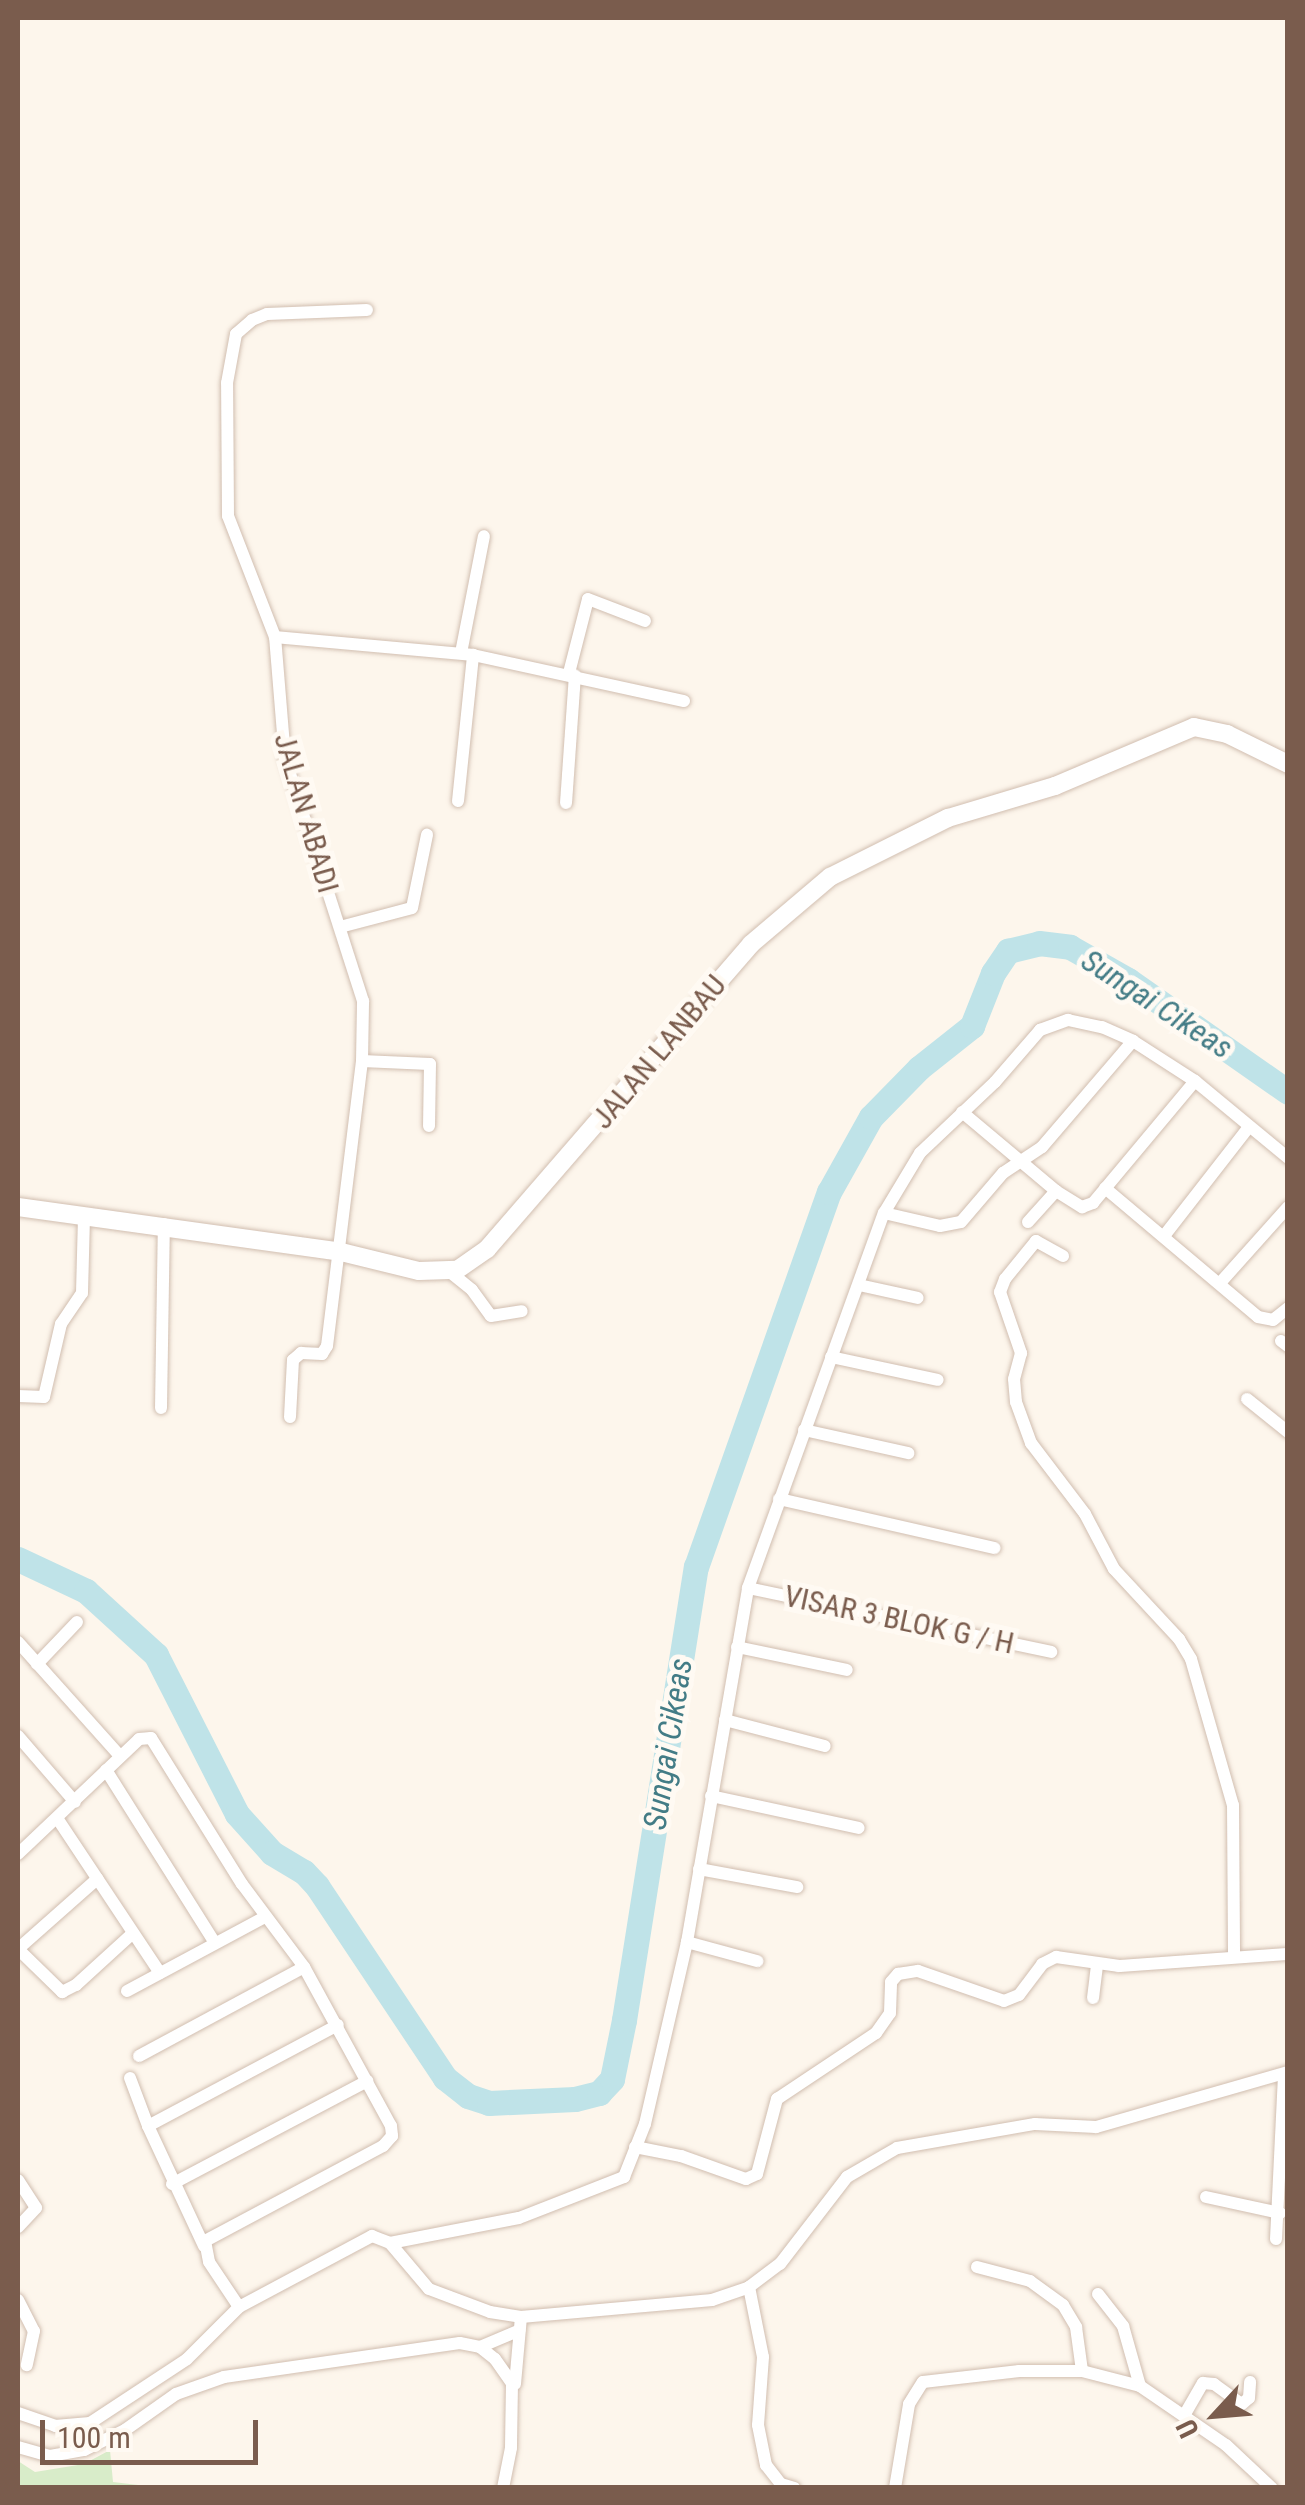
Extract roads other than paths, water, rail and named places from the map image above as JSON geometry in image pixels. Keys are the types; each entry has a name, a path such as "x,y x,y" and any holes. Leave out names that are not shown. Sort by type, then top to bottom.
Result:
{"street":[{"name":"JALAN ABADI","path":"290,1418 293,1360 301,1353 322,1354 327,1346 362,1061 363,1001 285,758 275,637 228,516 227,400 233,345 244,327 268,314 366,310"},
{"path":"458,801 467,654 484,536"},
{"path":"566,803 572,674 588,599 645,621"},
{"path":"275,637 467,654 684,701"},
{"name":"JALAN LANBAU","path":"450,1272 466,1267 488,1249 751,944 830,877 948,818 1055,786 1194,726 1227,734 1288,764"},
{"path":"340,927 412,908 427,835"},
{"path":"390,2244 519,2218 612,2186 624,2178 654,2089 688,1942 748,1588 884,1213 920,1153 1040,1030 1054,1022 1083,1022 1133,1041 1196,1081 1288,1158"},
{"path":"884,1213 940,1226 961,1222 1003,1173 1042,1147 1133,1041"},
{"path":"362,1061 430,1064 429,1126"},
{"path":"962,1112 1056,1191 1082,1207 1092,1203 1106,1188 1196,1081"},
{"path":"1164,1236 1249,1127"},
{"path":"1106,1188 1266,1321 1280,1317 1288,1308"},
{"path":"1028,1222 1056,1191"},
{"path":"18,1207 164,1224 337,1251 419,1271 450,1272 491,1316 522,1310"},
{"path":"1220,1283 1288,1207"},
{"path":"18,1396 44,1397 61,1324 82,1293 84,1215"},
{"path":"162,1408 164,1224"},
{"path":"1064,1256 1036,1241 1005,1278 1000,1292 1021,1353 1014,1380 1016,1402 1039,1456 1085,1514 1114,1569 1179,1639 1191,1659 1233,1805 1234,1957"},
{"path":"859,1285 918,1298"},
{"path":"831,1358 938,1380"},
{"path":"1247,1399 1288,1432"},
{"path":"804,1430 908,1453"},
{"path":"778,1499 994,1548"},
{"name":"VISAR 3 BLOK G / H","path":"748,1588 1051,1652"},
{"path":"37,1664 77,1622"},
{"path":"18,1642 120,1756"},
{"path":"737,1646 848,1670"},
{"path":"725,1720 824,1746"},
{"path":"18,1736 76,1802"},
{"path":"18,1831 23,1849 139,1739 148,1736 155,1741 265,1917 304,1967 367,2081 392,2136 374,2150 216,2234 204,2246"},
{"path":"106,1770 215,1943"},
{"path":"711,1796 859,1828"},
{"path":"57,1818 160,1973"},
{"path":"700,1869 797,1887"},
{"path":"97,1879 18,1949 62,1992 134,1933"},
{"path":"127,1990 265,1917"},
{"path":"688,1942 758,1961"},
{"path":"635,2146 681,2156 746,2179 757,2174 777,2100 876,2033 890,2013 891,1982 898,1974 918,1971 1004,2001 1019,1995 1048,1959 1097,1966 1288,1954"},
{"path":"1093,1998 1097,1966"},
{"path":"139,2056 304,1967"},
{"path":"148,2126 338,2026"},
{"path":"480,2347 521,2324 617,2308 712,2300 749,2286 780,2264 847,2177 897,2148 1034,2124 1096,2127 1286,2073 1276,2239"},
{"path":"130,2078 172,2184 239,2307"},
{"path":"172,2184 367,2081"},
{"path":"18,2180 36,2208 18,2226"},
{"path":"1206,2197 1280,2213"},
{"path":"18,2413 55,2426 90,2423 187,2359 239,2307 362,2240 378,2236 390,2244 429,2289 521,2324"},
{"path":"977,2267 1030,2280 1064,2306 1076,2327 1082,2371"},
{"path":"749,2286 763,2357 758,2425 766,2464 771,2476 794,2488"},
{"path":"1098,2294 1123,2326 1140,2386"},
{"path":"18,2300 34,2331 27,2365"},
{"path":"503,2488 511,2448 521,2324"},
{"path":"18,2447 50,2456 84,2450 125,2430 176,2394 246,2372 460,2343 480,2347 495,2359 514,2390"},
{"path":"895,2488 909,2404 923,2382 1018,2371 1082,2371 1140,2386 1184,2414 1272,2488"},
{"path":"1184,2414 1203,2383 1214,2384 1242,2404 1249,2398 1250,2382"}],"waterway":[{"name":"Sungai Cikeas","path":"18,1559 86,1591 156,1655 237,1814 272,1853 304,1872 317,1886 445,2078 468,2096 489,2103 575,2099 599,2093 612,2079 624,2020 696,1567 829,1192 871,1117 919,1068 972,1026 993,973 1008,951 1039,943 1070,947 1128,980 1288,1092"}]}
